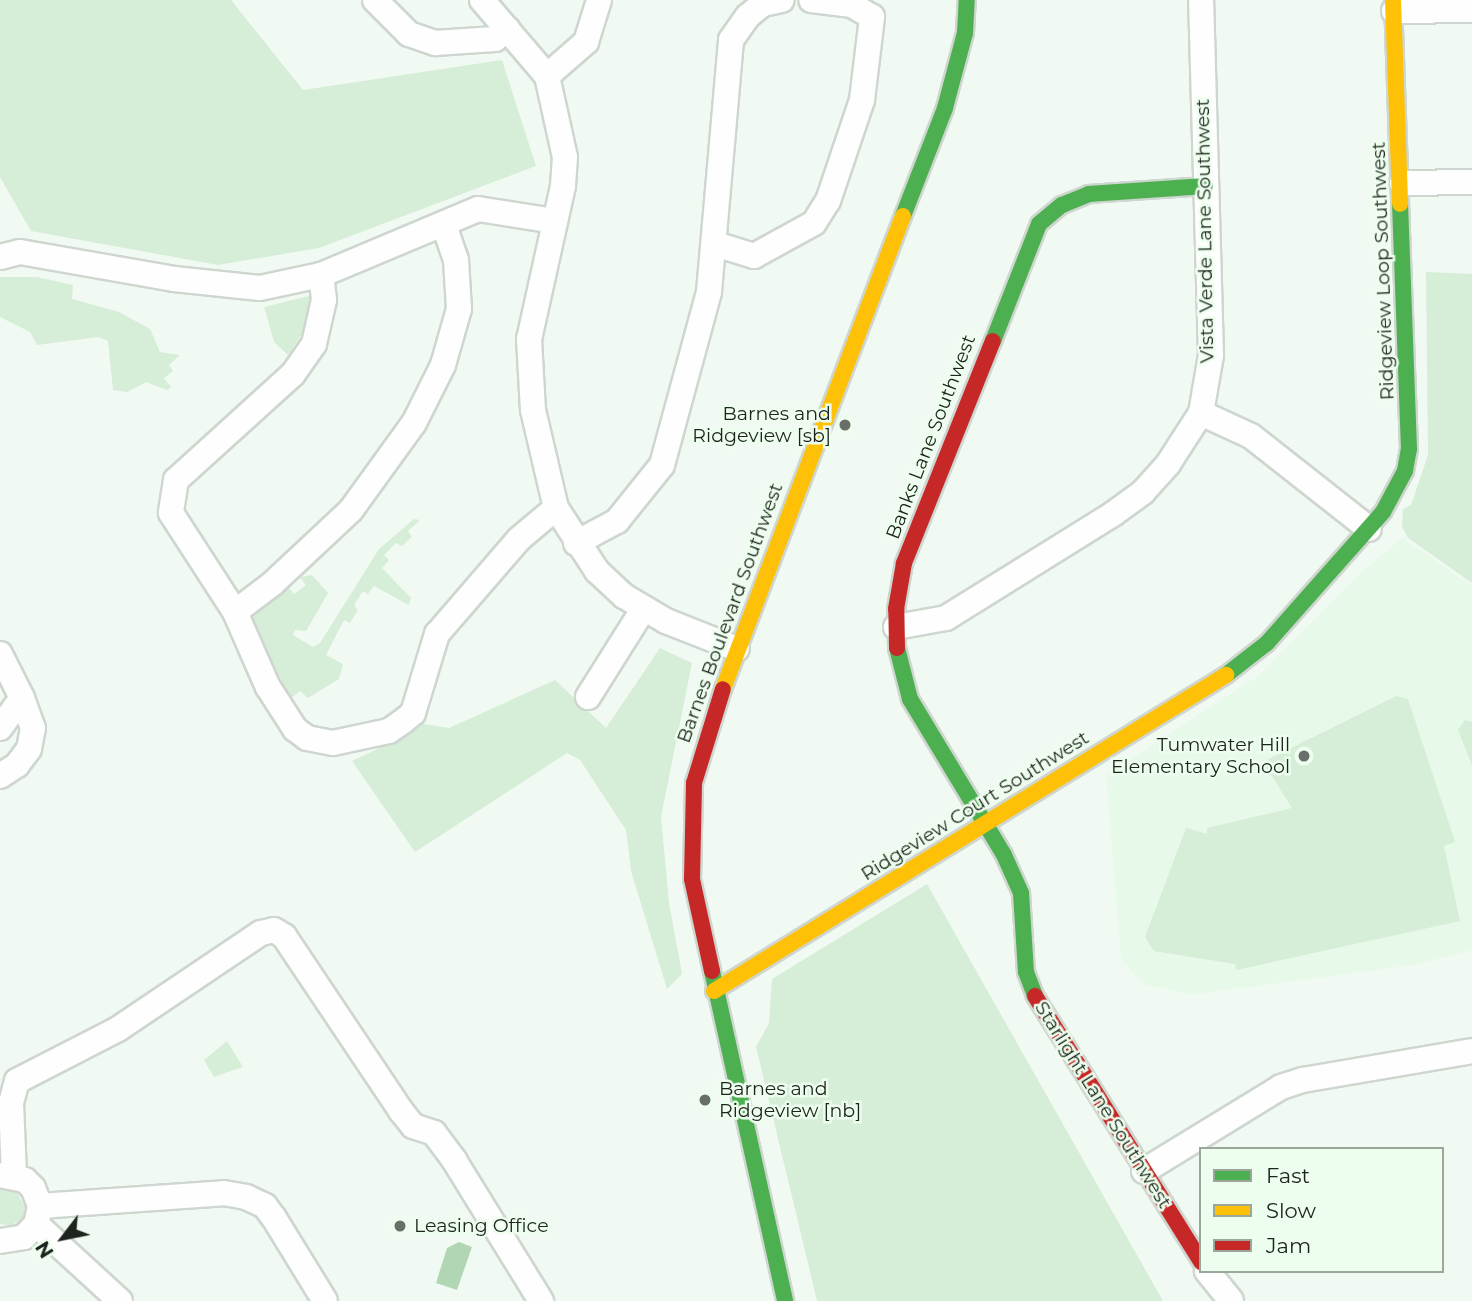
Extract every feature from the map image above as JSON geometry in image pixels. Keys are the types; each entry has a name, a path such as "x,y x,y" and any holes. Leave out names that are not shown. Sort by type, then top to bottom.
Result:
{"street":[{"path":"375,0 409,34 435,43 495,39 508,29"},
{"path":"482,0 547,76 565,157 555,221 529,339 533,410 556,508 576,543 597,571 644,608 737,649"},
{"path":"547,76 586,42 599,0"},
{"path":"576,543 617,521 662,465 697,344 715,243 718,149 731,40 748,16 763,4 782,0"},
{"path":"715,243 754,256 814,223 828,201 862,100 872,17 852,5 811,0"},
{"name":"Barnes Boulevard Southwest","path":"785,1301 692,879 690,817 702,746 945,108 965,33 967,0"},
{"name":"Vista Verde Lane Southwest","path":"896,627 946,618 1113,514 1143,492 1168,464 1201,413 1210,355 1200,0"},
{"path":"1393,6 1472,10"},
{"name":"Ridgeview Loop Southwest","path":"1369,529 1394,496 1409,449 1402,183 1393,6"},
{"path":"1402,183 1472,182"},
{"name":"Banks Lane Southwest","path":"986,825 909,699 896,627 904,563 1039,224 1062,205 1090,194 1205,186"},
{"path":"0,257 20,252 173,279 260,288 321,275 478,209 555,221"},
{"path":"235,612 272,584 351,510 414,423 443,365 459,309 456,260 444,225"},
{"path":"321,275 321,324 314,344 293,374 176,480 171,513 235,612 268,687 295,729 307,738 333,743 389,732 413,713 429,652 449,618 519,539 556,508"},
{"path":"1201,413 1251,436 1280,456 1369,529"},
{"name":"Ridgeview Court Southwest","path":"715,991 1226,675 1267,643 1369,529"},
{"path":"588,697 644,608"},
{"path":"0,654 22,698 33,728 29,749 18,765 0,776"},
{"path":"0,728 22,698"},
{"name":"Starlight Lane Southwest","path":"986,825 1021,893 1027,972 1035,997 1199,1259"},
{"path":"120,1301 38,1215 33,1188 7,1175 10,1103 17,1081 118,1029 261,933 274,930 284,936 401,1111 413,1126 435,1133 541,1301"},
{"path":"1144,1171 1281,1087 1472,1051"},
{"path":"38,1215 223,1193 246,1197 265,1206 325,1301"},
{"path":"1,1245 24,1237 38,1215"},
{"path":"1209,1273 1231,1301"}],"shaded area":[{"path":"0,0 231,0 303,90 502,60 536,166 319,248 218,265 31,231 0,177"},
{"path":"1426,272 1472,274 1472,583 1408,538 1402,527 1403,509 1411,505 1428,455"},
{"path":"0,277 37,277 73,285 72,299 119,312 150,329 160,352 180,355 169,365 173,371 164,378 171,387 167,390 146,382 127,392 113,390 108,341 99,337 37,345 30,332 0,317"},
{"path":"313,295 309,323 288,355 274,342 264,307"},
{"path":"414,519 420,520 408,531 412,537 402,546 396,543 384,555 389,560 382,568 411,598 409,605 374,586 368,594 363,591 354,605 358,610 350,623 344,620 326,655 343,664 339,679 308,698 300,691 290,699 251,617 288,587 294,594 306,585 300,577 312,575 328,593 306,631 295,630 293,635 313,647 320,643 379,549"},
{"name":"Tumwater Hill Elementary School","path":"1403,538 1472,586 1472,950 1413,965 1191,995 1143,984 1121,959 1106,776 1261,674 1360,573"},
{"path":"660,648 692,663 661,817 669,903 682,974 667,989 631,871 626,830 580,760 567,753 415,852 352,761 394,741 418,723 449,728 555,680 606,728"},
{"path":"1396,696 1408,699 1455,842 1444,846 1460,921 1236,970 1235,964 1154,951 1145,937 1186,828 1207,834 1207,828 1292,808 1263,762"},
{"path":"1465,720 1472,722 1472,765 1458,730"},
{"path":"927,884 1163,1301 817,1301 756,1047 769,1023 772,979"},
{"path":"227,1041 243,1067 214,1077 204,1060"},
{"path":"8,1188 17,1193 25,1207 23,1218 11,1226 0,1224 0,1189"},
{"path":"459,1242 472,1247 457,1290 436,1283 447,1248"}],"traffic: fast":[{"path":"903,216 945,108 965,33 967,0"},
{"path":"993,341 1039,224 1062,205 1089,194 1205,186"},
{"path":"1226,675 1267,643 1383,512 1405,471 1409,449 1400,204"},
{"path":"897,648 910,699 1004,855 1021,893 1026,972 1035,996"},
{"path":"712,971 785,1301"}],"traffic: slow":[{"path":"1393,0 1400,204"},
{"path":"723,689 903,216"},
{"path":"714,991 1226,675"}],"traffic: jam":[{"path":"897,648 896,609 904,563 993,341"},
{"path":"712,971 692,879 694,783 723,689"},
{"path":"1035,996 1199,1259"}],"place":[{"name":"Barnes and Ridgeview [sb]","path":"845,425"},
{"name":"Tumwater Hill Elementary School","path":"1304,756"},
{"name":"Barnes and Ridgeview [nb]","path":"705,1100"},
{"name":"Leasing Office","path":"400,1226"}]}
